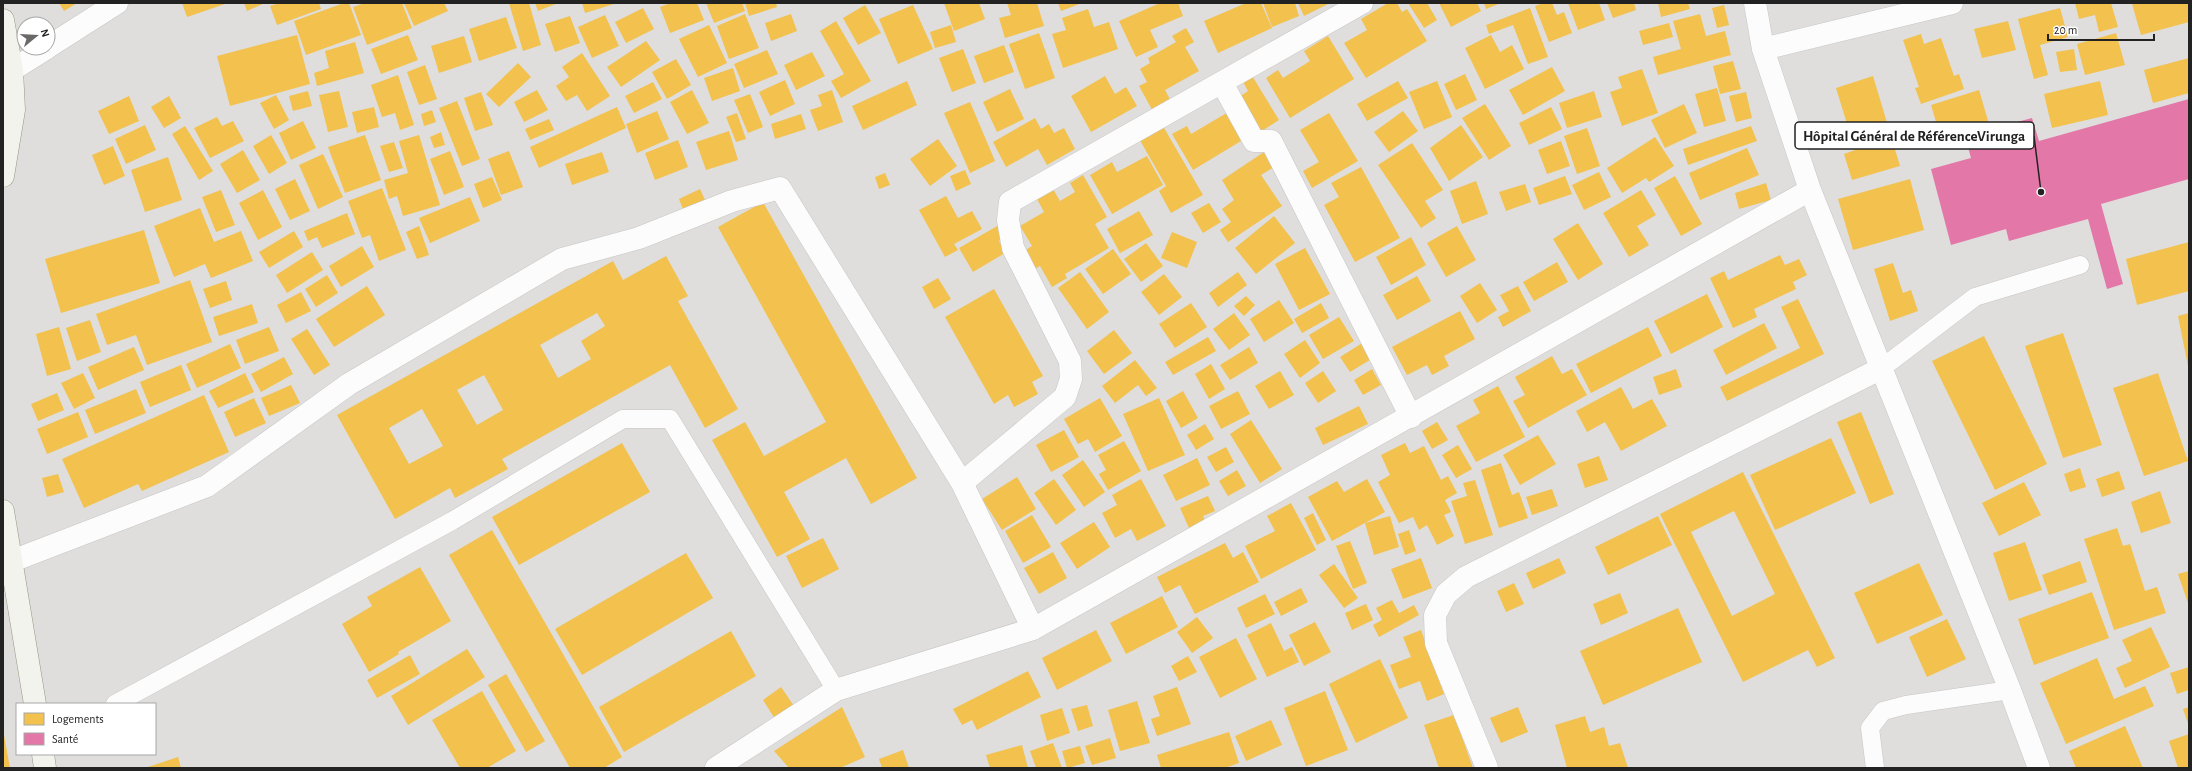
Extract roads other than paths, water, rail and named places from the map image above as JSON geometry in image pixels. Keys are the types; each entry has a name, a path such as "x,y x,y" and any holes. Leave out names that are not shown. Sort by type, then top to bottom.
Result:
{"street":[{"path":"56,42 117,3"},
{"path":"962,483 1065,397 1071,379 1070,361 1013,248 1008,220 1010,202 1362,3"},
{"path":"1755,3 1763,49 1810,190 2010,690 2039,768"},
{"path":"1763,49 1952,3"},
{"path":"3,20 12,70 3,176"},
{"path":"12,70 34,56"},
{"path":"1222,83 1254,142 1271,140 1411,417"},
{"path":"12,561 207,486 349,384 562,259 639,238 732,201 780,188 962,483 1033,629"},
{"path":"716,768 836,690 1033,629 1167,552 1411,417 1810,190"},
{"path":"1487,768 1436,643 1435,615 1446,594 1466,577 1882,368"},
{"path":"3,511 35,703"},
{"path":"43,755 45,768"}],"lane":[{"path":"1882,368 1974,297 2080,265"},
{"path":"117,703 452,521 623,419 670,419 836,690"},
{"path":"1875,768 1870,728 1883,711 1906,705 2010,690"}],"place":[{"name":"Hôpital Général de RéférenceVirunga","path":"2041,192"}]}
